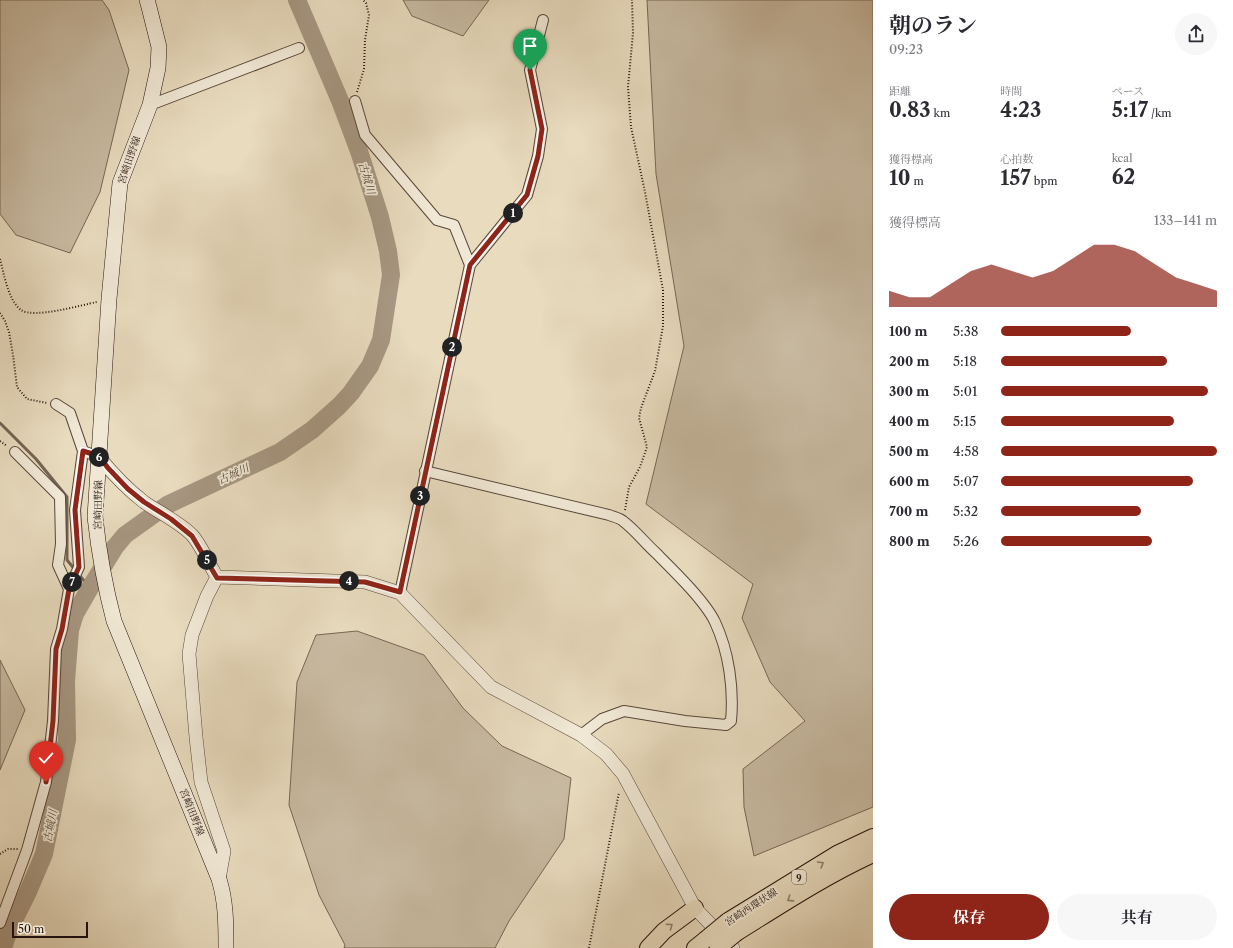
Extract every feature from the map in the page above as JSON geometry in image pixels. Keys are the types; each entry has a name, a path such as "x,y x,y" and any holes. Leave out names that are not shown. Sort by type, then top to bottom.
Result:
{"main road":[{"name":"宮崎田野線","path":"146,0 159,47 158,68 150,105 120,183 109,299 95,517 105,588 114,621 223,892 226,915 226,948"},
{"name":"宮崎西環状線","path":"732,934 838,854 873,837"},
{"name":"宮崎西環状線","path":"706,945 732,934 847,866 873,854"},
{"path":"648,948 664,931 695,908"}],"street":[{"path":"400,592 470,265 527,195 538,156 542,129 530,70 543,20"},
{"path":"150,105 299,48"},
{"path":"355,101 365,135 437,220 454,225 470,265"},
{"path":"0,923 27,850 46,782 53,721 56,649 62,629 69,589 79,567 75,510 83,451 70,413 56,404"},
{"path":"83,451 99,456 116,476 144,502 192,536 217,578"},
{"path":"15,452 60,497 60,544 58,565 69,589"},
{"path":"425,471 610,515 623,521 672,569 701,602 715,622 725,648 730,673 732,707 731,721 726,725 718,725 624,711 602,719 581,735"},
{"path":"217,578 365,582 400,592 491,687 581,735 606,754 623,774 695,908 732,934"},
{"path":"217,578 207,596 192,634 189,654 201,782 224,851 219,879"}],"path":[{"path":"355,101 364,69 369,15 366,3 363,0"},
{"path":"623,521 629,487 640,467 647,447 639,418 641,408 655,372 663,326 663,290 645,192 630,127 628,87 633,33 632,0"},
{"path":"0,259 7,288 14,302 22,310 40,313 109,299"},
{"path":"0,314 5,321 9,332 17,387 26,399 56,404"},
{"path":"589,948 623,774"},
{"path":"0,854 8,848 27,850"}],"shaded area":[{"path":"0,0 102,0 109,10 129,70 100,192 70,253 16,235 0,214"},
{"path":"403,0 489,0 463,36 412,16"},
{"path":"647,0 873,0 873,807 754,856 744,807 743,769 805,721 770,682 742,618 753,584 646,504 684,346 656,174"},
{"path":"357,631 424,655 463,708 502,746 571,778 564,839 509,921 495,948 344,948 345,945 319,895 289,805 297,682 316,635"},
{"path":"0,660 25,710 0,770"}],"waterway":[{"name":"古城川","path":"3,948 9,930 27,894 44,854 67,740 66,681 70,630 75,614 115,547 125,535 167,505 280,452 312,430 351,393 370,366 381,340 391,275 388,251 380,217 359,151 341,103 297,0"},
{"path":"0,423 36,459 67,497 67,560 90,588"}],"route":[{"path":"46,782 53,721 56,649 62,629 69,589 79,567 75,510 83,451 99,456 128,489 144,502 171,519 192,536 217,578 365,582 400,592 470,265 527,195 538,156 542,129 530,70"}]}
